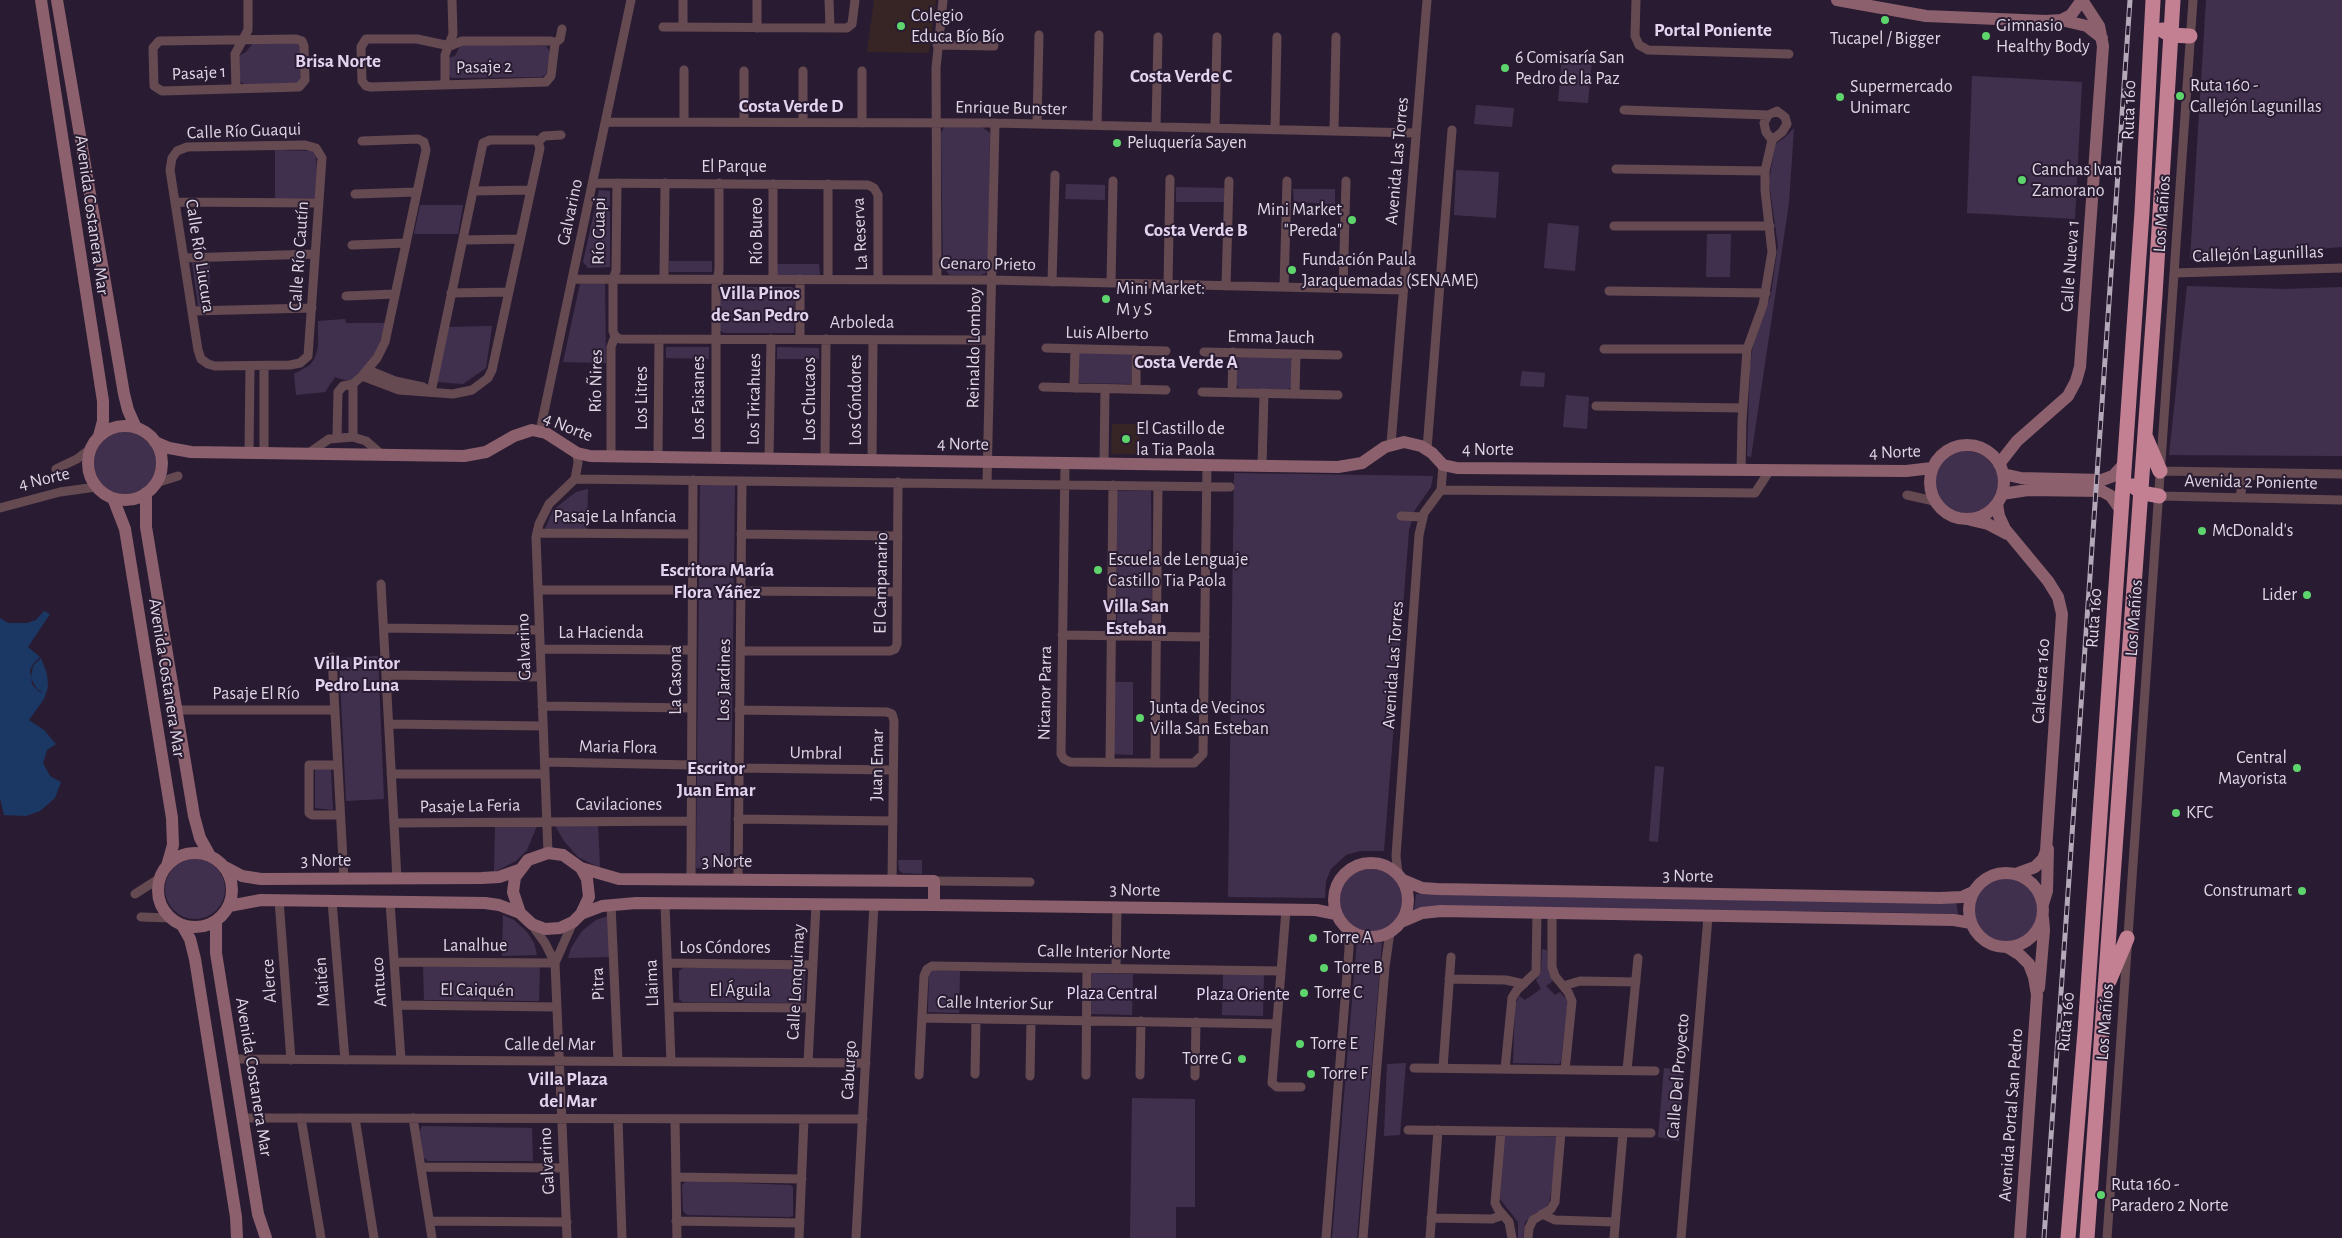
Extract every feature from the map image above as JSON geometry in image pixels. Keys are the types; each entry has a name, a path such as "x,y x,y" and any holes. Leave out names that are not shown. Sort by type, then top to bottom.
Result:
{"highway":[{"name":"Ruta 160","path":"2087,1238 2145,435 2173,0"},
{"name":"Ruta 160","path":"2068,1238 2085,1032 2148,120 2153,7"},
{"path":"2153,7 2159,27 2170,35 2190,36"},
{"path":"2145,435 2160,471"},
{"path":"2124,464 2132,484 2141,492 2159,496"},
{"path":"2104,994 2127,938"}],"street":[{"name":"Avenida Costanera Mar","path":"41,0 103,401 103,421 100,436"},
{"name":"Avenida Costanera Mar","path":"57,0 124,394 128,410 136,428"},
{"path":"236,88 235,54 248,26 248,0"},
{"path":"445,84 445,55 453,34 452,0"},
{"name":"Galvarino","path":"540,431 631,0"},
{"path":"683,0 683,27"},
{"path":"756,0 757,28"},
{"path":"830,0 830,28"},
{"path":"663,27 830,28 850,26 855,0"},
{"path":"937,280 937,45 943,0"},
{"name":"Avenida Las Torres","path":"1390,444 1427,0"},
{"path":"1636,0 1635,36 1639,45 1648,50 1789,54"},
{"path":"1837,0 1926,16 2061,20 2087,26 2102,38"},
{"path":"2061,20 2071,15 2082,0"},
{"name":"Calle Nueva 1","path":"2001,469 2018,441 2068,396 2076,381 2080,366 2102,78 2102,38 2096,20 2082,0"},
{"name":"Los Mañíos","path":"2106,1238 2193,0"},
{"name":"Pasaje 2","path":"450,46 417,39 366,39 362,47 362,79 364,85 371,87 546,82 551,76 556,43 560,39 562,29"},
{"path":"1037,124 1039,35"},
{"path":"1097,125 1099,35"},
{"path":"1156,127 1158,37"},
{"path":"1215,128 1217,37"},
{"path":"1275,129 1277,37"},
{"path":"1334,131 1336,37"},
{"name":"Pasaje 1","path":"296,39 302,41 304,46 305,80 302,86 296,88 236,88 158,90 154,82 153,48 159,42 296,39"},
{"path":"450,46 462,41 551,41 556,43"},
{"path":"937,45 994,46"},
{"path":"684,70 684,122"},
{"path":"744,71 744,122"},
{"path":"803,71 803,122"},
{"path":"862,71 862,123"},
{"path":"1624,110 1768,115 1777,111 1783,114 1786,120 1784,129 1772,140 1765,171 1765,190 1772,252 1766,293 1748,349 1742,408 1741,470"},
{"path":"1768,115 1764,126 1772,140"},
{"name":"Enrique Bunster","path":"606,122 995,123 1416,132"},
{"name":"Reinaldo Lomboy","path":"987,483 995,123"},
{"path":"1427,449 1452,130"},
{"path":"538,142 544,136 561,135"},
{"path":"337,437 338,392 343,386 353,384 365,373 385,342 426,150 424,142 418,139 362,142"},
{"path":"431,392 485,141 533,140 538,142"},
{"path":"365,373 431,392 464,392 488,378 492,370 540,148 538,142"},
{"name":"Calle Río Guaqui","path":"174,154 186,147 306,145 316,148"},
{"name":"Calle Río Cautín","path":"264,366 300,363 309,352 322,158 316,148"},
{"name":"Calle Río Liucura","path":"174,154 170,166 199,355 204,362 215,366 250,366"},
{"path":"1616,169 1765,171"},
{"path":"1052,282 1055,175"},
{"path":"1168,284 1170,179"},
{"path":"1111,283 1113,181"},
{"path":"1226,286 1229,181"},
{"path":"1284,287 1287,181"},
{"path":"1343,289 1346,181"},
{"name":"El Parque","path":"593,183 864,184 874,188"},
{"name":"Río Guapi","path":"615,336 613,331 613,279 616,271 617,183"},
{"path":"664,279 665,183"},
{"name":"Los Faisanes","path":"716,458 719,183"},
{"name":"Río Bureo","path":"773,184 773,279"},
{"path":"828,184 828,279"},
{"name":"La Reserva","path":"874,188 878,199 878,279"},
{"path":"473,191 531,190"},
{"path":"355,194 417,192"},
{"path":"175,202 319,203"},
{"path":"1614,226 1770,226"},
{"path":"463,240 520,239"},
{"path":"352,245 406,243"},
{"path":"184,258 315,254"},
{"name":"Callejón Lagunillas","path":"2174,272 2342,268"},
{"name":"Genaro Prieto","path":"573,279 991,280 1403,290"},
{"path":"800,279 800,339"},
{"path":"1609,291 1766,293"},
{"path":"452,293 508,292"},
{"path":"346,296 396,294"},
{"path":"192,311 312,308"},
{"name":"Arboleda","path":"615,336 620,338 659,339 990,340"},
{"name":"Río Ñires","path":"611,456 611,347 615,336"},
{"name":"Los Litres","path":"658,457 659,339"},
{"name":"Los Tricahues","path":"769,459 771,339"},
{"name":"Los Chucaos","path":"826,339 826,459"},
{"name":"Los Cóndores","path":"872,460 873,340"},
{"name":"Luis Alberto","path":"1046,348 1166,351"},
{"path":"1074,388 1075,349"},
{"path":"1604,349 1748,349"},
{"path":"1136,350 1136,390"},
{"name":"Emma Jauch","path":"1204,352 1338,354"},
{"path":"1232,393 1234,352"},
{"path":"1295,394 1296,354"},
{"path":"249,453 250,366 264,366 264,453"},
{"path":"353,384 353,437"},
{"path":"1043,387 1166,390"},
{"path":"1104,464 1105,389"},
{"path":"1202,392 1338,395"},
{"path":"1262,466 1264,393"},
{"path":"1596,406 1742,408"},
{"path":"156,483 162,462 155,442 147,433 136,428 117,427 100,436 90,449 88,469 96,487 113,498 130,500 146,493 156,483 178,476"},
{"name":"4 Norte","path":"155,442 169,448 191,452 472,455 494,448 520,433 540,431 577,453 611,456 1346,467 1362,463 1390,444 1409,442 1427,449 1443,465 1457,468 1906,471 1932,468"},
{"path":"309,453 324,440 337,437 353,437 366,441 381,454"},
{"name":"Calle Nueva 1","path":"1981,448 1999,447 2018,441"},
{"name":"4 Norte","path":"1934,501 1929,485 1932,468 1940,456 1953,448 1967,445 1981,448"},
{"path":"1981,448 1992,455 2001,469 2021,478 2102,480 2113,476 2124,464"},
{"name":"4 Norte","path":"56,469 77,459 90,449"},
{"path":"577,453 578,463 575,479 1230,487"},
{"name":"Nicanor Parra","path":"1065,463 1061,754 1064,759 1070,762 1194,763 1204,754 1207,465"},
{"path":"1443,465 1442,490 1756,493 1770,470"},
{"path":"2000,499 2001,469"},
{"name":"Avenida 2 Poniente","path":"2160,471 2342,474"},
{"path":"2240,497 2243,482 2257,473"},
{"name":"Galvarino","path":"548,853 537,533 542,516 551,500 575,479"},
{"name":"La Casona","path":"691,880 693,480"},
{"name":"Los Jardines","path":"738,880 742,480"},
{"name":"El Campanario","path":"740,651 892,651 897,644 898,482"},
{"path":"1110,762 1113,485"},
{"path":"1155,763 1158,486"},
{"name":"4 Norte","path":"0,508 65,491 96,487"},
{"name":"Avenida Las Torres","path":"1401,877 1396,856 1418,536 1422,517 1442,490"},
{"path":"1908,495 1934,501 1949,515 1969,520 1988,513 2000,499 2028,490 2102,492 2111,496 2120,509"},
{"name":"Avenida Costanera Mar","path":"146,493 146,527 194,816 200,838 210,856 224,867"},
{"name":"Avenida 2 Poniente","path":"2159,496 2342,500"},
{"name":"Avenida Costanera Mar","path":"113,498 125,529 172,818 173,845 167,866 160,878"},
{"name":"Caletera 160","path":"2000,499 1999,516 2010,536 2048,581 2058,597 2062,614 2047,845 2047,891 2043,904"},
{"path":"1401,516 1422,517"},
{"name":"Caletera 160","path":"1969,520 1988,524 2010,536"},
{"name":"Pasaje La Infancia","path":"537,533 693,534"},
{"path":"741,534 898,536"},
{"path":"382,584 397,879"},
{"path":"538,590 693,590"},
{"path":"741,591 897,592"},
{"path":"384,628 539,630"},
{"path":"1062,636 1205,637"},
{"name":"La Hacienda","path":"540,648 692,650"},
{"path":"332,657 344,879"},
{"path":"386,675 541,677"},
{"path":"542,706 692,708"},
{"name":"Pasaje El Río","path":"177,710 334,710"},
{"name":"Juan Emar","path":"739,710 889,712 894,718 892,881"},
{"path":"389,724 543,726"},
{"name":"Maria Flora","path":"545,762 692,765"},
{"path":"337,765 309,765 309,813 312,815 340,815"},
{"name":"Umbral","path":"739,768 894,770"},
{"path":"391,774 545,774"},
{"path":"738,819 893,821"},
{"name":"Cavilaciones","path":"547,821 691,821"},
{"name":"Pasaje La Feria","path":"394,823 547,821"},
{"name":"Caletera 160","path":"2016,874 2028,871 2038,865 2044,856 2047,845"},
{"path":"167,866 184,855 197,853 210,856"},
{"path":"229,906 254,901 279,900 492,903 520,913 532,924 552,929 577,918 587,903 589,891 587,879 581,868 563,855 548,853 528,860 519,870 513,892 520,913"},
{"path":"1401,922 1407,911 1409,898 1401,877 1391,868 1375,863 1366,863 1350,869 1339,881 1335,889 1336,914 1349,930 1368,938 1390,932 1401,922 1432,912 1954,920 1970,923"},
{"path":"160,878 159,900 170,918 182,925 203,926 216,921 229,906 232,886 224,867"},
{"name":"3 Norte","path":"224,867 242,876 255,878 344,879 482,878 499,876 519,870"},
{"name":"3 Norte","path":"581,868 619,879 1030,882"},
{"name":"3 Norte","path":"1401,877 1422,888 1436,889 1940,898 1962,896 1973,892 1978,885 1999,873 2016,874"},
{"path":"1973,892 1968,907 1970,923 1985,941 2007,947 2015,946 2030,938 2040,925 2043,904 2033,885 2016,874"},
{"path":"135,894 160,878"},
{"path":"934,881 934,904"},
{"name":"Alerce","path":"279,900 291,1060"},
{"name":"Maitén","path":"332,901 345,1060"},
{"name":"Antuco","path":"390,902 401,1060"},
{"name":"3 Norte","path":"577,918 611,905 666,904 934,904 1322,910 1336,914"},
{"name":"Llaima","path":"666,904 671,1062"},
{"name":"Calle Lonquimay","path":"808,1063 816,904"},
{"name":"Caburgo","path":"856,1238 874,904"},
{"name":"Pitra","path":"611,905 618,1062"},
{"path":"1116,969 1117,907"},
{"path":"1286,910 1272,1083 1277,1086 1301,1086"},
{"path":"1505,1069 1511,1003 1514,994 1534,976 1538,967 1537,913"},
{"path":"1552,914 1552,967 1555,976 1572,1002 1565,1070"},
{"path":"140,917 170,918"},
{"name":"Calle Del Proyecto","path":"1681,1238 1708,917"},
{"name":"Avenida Portal San Pedro","path":"2020,1238 2037,995 2042,969 2044,930 2042,917"},
{"name":"Galvarino","path":"555,963 577,918"},
{"name":"Avenida Costanera Mar","path":"216,921 216,953 242,1118 258,1214 266,1238"},
{"name":"Galvarino","path":"532,924 546,943 555,963 567,1238"},
{"path":"182,925 190,939 195,959 236,1217 237,1238"},
{"path":"1326,1238 1350,949 1349,930"},
{"path":"1363,1238 1385,968 1390,932"},
{"name":"Avenida Portal San Pedro","path":"2007,947 2020,955 2029,964 2034,977 2037,995"},
{"path":"1443,1068 1451,957"},
{"path":"1627,1070 1638,958"},
{"name":"Lanalhue","path":"394,962 555,963"},
{"name":"Los Cóndores","path":"668,963 813,964"},
{"name":"Calle Interior Norte","path":"922,1018 924,976 927,969 934,966 1281,971"},
{"path":"1086,1075 1087,968"},
{"path":"1450,979 1506,980 1524,984"},
{"path":"1563,986 1580,981 1636,982"},
{"name":"El Caiquén","path":"397,1005 557,1008"},
{"name":"El Águila","path":"669,1007 811,1008"},
{"path":"919,1075 922,1018"},
{"name":"Calle Interior Sur","path":"922,1018 1277,1024"},
{"path":"975,1074 976,1019"},
{"path":"1030,1076 1031,1020"},
{"path":"1140,1075 1141,1022"},
{"path":"1195,1076 1196,1022"},
{"name":"Calle del Mar","path":"233,1059 866,1063"},
{"path":"1414,1068 1655,1071"},
{"path":"242,1118 863,1119"},
{"path":"301,1118 321,1238"},
{"path":"355,1118 374,1238"},
{"path":"413,1118 432,1238"},
{"path":"618,1118 622,1238"},
{"path":"675,1119 677,1238"},
{"path":"799,1238 804,1119"},
{"path":"1408,1130 1651,1133"},
{"path":"1430,1238 1438,1130"},
{"path":"1500,1131 1495,1203 1511,1225 1512,1238"},
{"path":"1528,1238 1530,1224 1551,1209 1555,1202 1562,1132"},
{"path":"1614,1238 1623,1132"},
{"path":"421,1167 564,1168"},
{"path":"676,1177 802,1179"},
{"path":"1542,1214 1555,1220 1615,1222"},
{"path":"1431,1218 1492,1219 1503,1215"},
{"path":"430,1221 567,1222"},
{"path":"676,1222 800,1223"}],"shaded area":[{"name":"Colegio Educa Bío Bío","path":"874,0 936,0 929,53 867,52"},
{"name":"El Castillo de la Tia Paola","path":"1112,424 1140,424 1140,454 1111,454"}],"green space":[{"path":"2206,0 2342,0 2342,247 2190,259"},
{"path":"296,42 300,47 300,80 297,84 245,85 240,81 239,56 246,52 253,43"},
{"path":"461,44 546,46 550,52 546,75 541,77 451,78 448,74 448,58 455,56"},
{"path":"1562,55 1592,58 1588,103 1558,101"},
{"name":"Canchas Ivan Zamorano","path":"1972,76 2082,82 2075,219 1967,213"},
{"path":"1476,105 1514,108 1512,127 1474,124"},
{"path":"944,127 982,127 990,133 988,269 986,273 981,275 950,275 943,268 941,133"},
{"path":"1794,128 1789,203 1751,457 1747,456 1750,366 1753,345 1771,294 1778,246 1769,182 1775,144"},
{"path":"275,150 313,151 317,169 315,198 275,199"},
{"path":"1456,170 1499,172 1496,218 1454,215"},
{"path":"1066,184 1105,185 1105,200 1065,199"},
{"path":"1176,187 1224,188 1224,202 1176,202"},
{"path":"1293,189 1335,189 1335,204 1294,202"},
{"path":"599,190 610,191 610,267 588,268 583,262"},
{"path":"420,205 463,205 458,234 414,234"},
{"path":"1548,223 1579,226 1575,271 1544,268"},
{"path":"1707,234 1731,234 1730,277 1706,277"},
{"path":"669,261 712,261 712,272 669,272"},
{"path":"210,262 209,307 198,306 192,263"},
{"path":"777,264 819,264 820,276 777,276"},
{"path":"605,283 606,363 563,362 580,284"},
{"path":"2187,286 2285,289 2342,287 2342,456 2169,455"},
{"path":"723,287 792,287 795,290 794,333 724,333 719,330 720,292"},
{"path":"345,319 346,323 385,323 379,346 370,361 352,380 335,377 325,392 296,395 294,374 310,365 315,358 318,347 318,321"},
{"path":"492,326 486,368 463,384 437,382 448,327"},
{"path":"666,347 709,347 709,359 666,358"},
{"path":"777,347 819,348 819,359 777,359"},
{"path":"1080,352 1131,354 1131,384 1079,383 1078,356"},
{"path":"1241,356 1289,358 1293,361 1292,387 1287,390 1239,388 1236,384 1236,360"},
{"path":"1522,371 1545,373 1544,387 1520,386"},
{"path":"1566,395 1589,397 1587,429 1563,427"},
{"path":"119,432 131,432 147,441 154,451 156,463 154,475 147,485 131,494 119,494 108,489 99,480 94,469 94,457 99,446 108,437"},
{"path":"1966,451 1979,454 1989,461 1996,471 1999,484 1996,497 1989,507 1979,514 1966,517 1953,514 1943,507 1936,497 1933,484 1936,471 1943,461 1953,454"},
{"path":"1234,473 1433,476 1431,487 1415,510 1409,530 1384,851 1360,851 1346,855 1331,869 1326,881 1325,898 1228,897"},
{"path":"700,484 735,485 730,867 696,868"},
{"path":"588,489 587,530 544,531 553,510 576,492"},
{"path":"1117,491 1151,491 1152,625 1117,624"},
{"path":"378,656 384,799 346,801 339,658"},
{"path":"1113,682 1133,682 1133,755 1113,754"},
{"path":"1655,766 1664,767 1658,842 1649,841"},
{"path":"315,769 331,769 333,810 315,808"},
{"path":"554,824 598,824 600,868 578,857 564,841"},
{"path":"537,826 527,850 516,861 494,872 495,827"},
{"path":"189,859 201,859 212,864 220,872 225,883 223,901 212,914 201,919 189,919 178,914 170,906 165,895 165,883 170,872 178,864"},
{"path":"898,860 922,860 922,874 902,873 899,870"},
{"path":"1371,869 1384,872 1394,879 1401,889 1404,902 1401,915 1394,925 1384,932 1371,935 1358,932 1348,925 1341,915 1338,902 1341,889 1348,879 1358,872"},
{"path":"2000,878 2012,878 2029,887 2036,898 2038,910 2036,922 2029,933 2012,942 2000,942 1988,937 1979,928 1974,916 1974,904 1979,892 1988,883"},
{"path":"1416,894 1956,900 1958,914 1820,911 1414,911"},
{"path":"503,915 514,920 527,932 534,943 537,955 502,956"},
{"path":"608,916 610,957 568,958 571,948 582,931 596,920"},
{"path":"1357,941 1382,943 1357,1238 1332,1238"},
{"path":"1542,949 1547,950 1548,967 1553,981 1546,986 1555,995 1560,992 1568,1001 1561,1061 1559,1064 1513,1063 1515,1006 1519,996 1525,1000 1541,989 1536,980 1541,972"},
{"path":"423,965 540,965 539,1001 424,1000"},
{"path":"683,968 803,968 805,973 804,1000 799,1003 683,1002 679,999 679,971"},
{"path":"929,971 960,971 959,1013 928,1012"},
{"name":"Plaza Central","path":"1092,973 1133,974 1132,1015 1091,1014"},
{"name":"Plaza Oriente","path":"1223,974 1264,975 1263,1016 1222,1015"},
{"path":"1406,1063 1400,1135 1384,1136 1387,1064"},
{"path":"1664,1068 1683,1070 1679,1141 1658,1137"},
{"path":"1132,1098 1195,1099 1195,1207 1176,1207 1176,1238 1130,1238"},
{"path":"422,1126 532,1128 533,1161 428,1161 423,1157 420,1131"},
{"path":"1504,1135 1557,1137 1555,1171 1549,1203 1544,1211 1535,1213 1525,1222 1523,1238 1518,1238 1518,1222 1500,1199"},
{"path":"687,1181 790,1185 793,1187 793,1216 687,1215 683,1211 682,1185"}],"water":[{"path":"44,611 50,614 28,647 40,657 33,664 30,670 31,678 33,666 41,658 47,674 48,687 44,699 29,720 44,730 56,744 47,750 43,763 50,776 61,782 55,798 40,811 26,816 4,815 0,798 0,618 8,623 27,623 36,620","holes":["31,678 37,689 44,693 38,691 32,684"]}],"railway":[{"path":"2044,1238 2130,0"}],"place":[{"name":"Tucapel / Bigger","path":"1885,20"},
{"name":"Colegio Educa Bío Bío","path":"901,26"},
{"name":"Gimnasio Healthy Body","path":"1986,36"},
{"name":"6 Comisaría San Pedro de la Paz","path":"1505,68"},
{"name":"Ruta 160 - Callejón Lagunillas","path":"2180,96"},
{"name":"Supermercado Unimarc","path":"1840,97"},
{"name":"Peluquería Sayen","path":"1117,143"},
{"name":"Canchas Ivan Zamorano","path":"2022,180"},
{"name":"Mini Market \"Pereda\"","path":"1352,220"},
{"name":"Fundación Paula Jaraquemadas (SENAME)","path":"1292,270"},
{"name":"Mini Market: M y S","path":"1106,299"},
{"name":"El Castillo de la Tia Paola","path":"1126,439"},
{"name":"McDonald's","path":"2202,531"},
{"name":"Escuela de Lenguaje Castillo Tia Paola","path":"1098,570"},
{"name":"Lider","path":"2307,595"},
{"name":"Junta de Vecinos Villa San Esteban","path":"1140,718"},
{"name":"Central Mayorista","path":"2297,768"},
{"name":"KFC","path":"2176,813"},
{"name":"Construmart","path":"2302,891"},
{"name":"Torre A","path":"1313,938"},
{"name":"Torre B","path":"1324,968"},
{"name":"Torre C","path":"1304,993"},
{"name":"Torre E","path":"1300,1044"},
{"name":"Torre G","path":"1242,1059"},
{"name":"Torre F","path":"1311,1074"},
{"name":"Ruta 160 - Paradero 2 Norte","path":"2101,1195"}],"district":[{"name":"Portal Poniente","path":"1713,30"},
{"name":"Brisa Norte","path":"338,61"},
{"name":"Costa Verde C","path":"1181,76"},
{"name":"Costa Verde D","path":"791,106"},
{"name":"Costa Verde B","path":"1196,230"},
{"name":"Villa Pinos de San Pedro","path":"760,304"},
{"name":"Costa Verde A","path":"1186,362"},
{"name":"Escritora María Flora Yáñez","path":"717,581"},
{"name":"Villa San Esteban","path":"1136,617"},
{"name":"Villa Pintor Pedro Luna","path":"357,674"},
{"name":"Escritor Juan Emar","path":"716,779"},
{"name":"Villa Plaza del Mar","path":"568,1090"}]}
